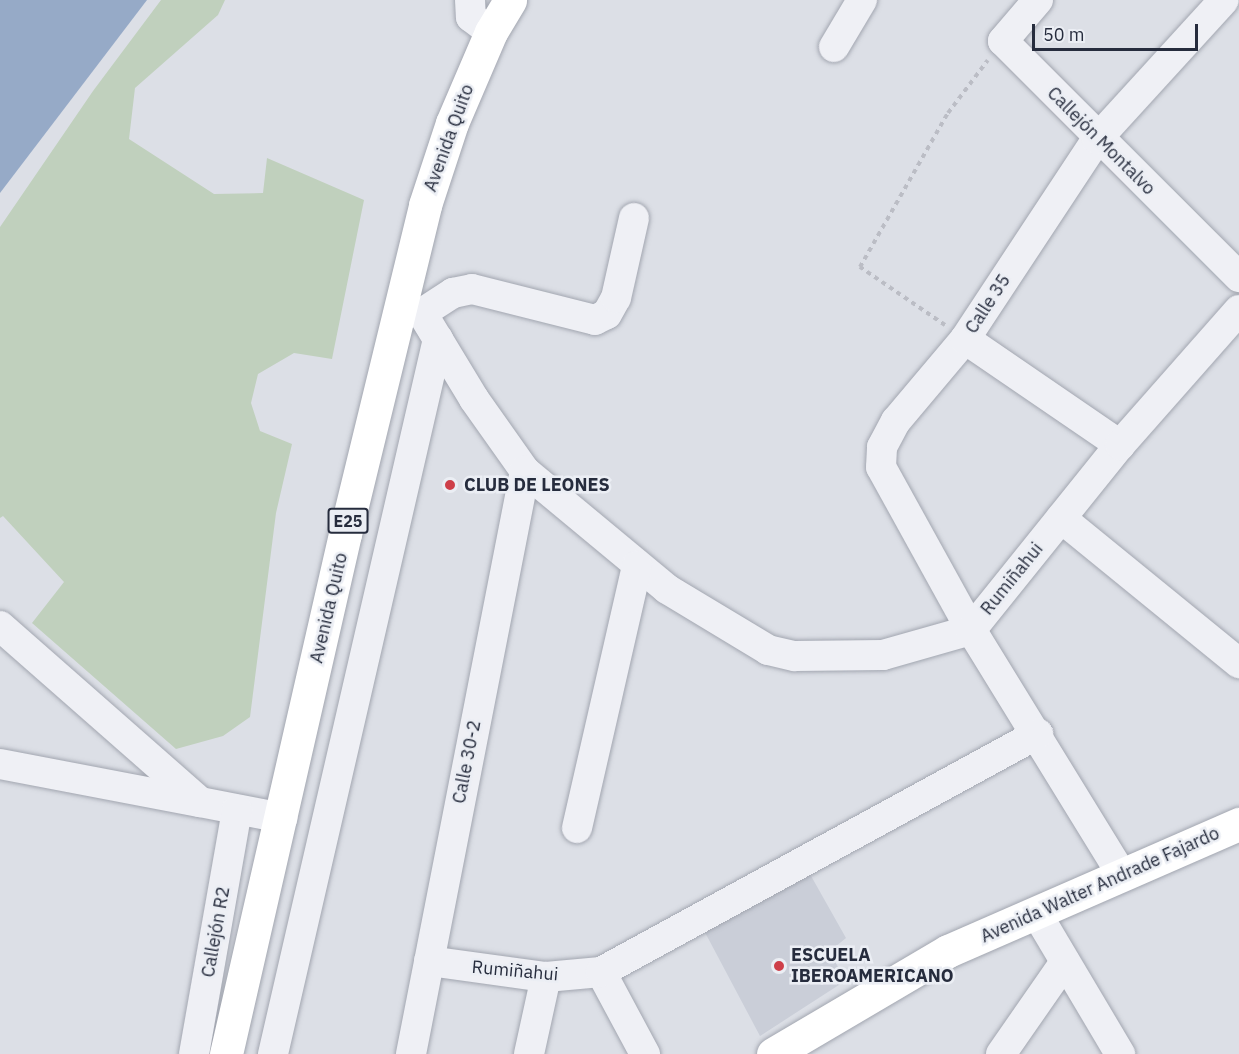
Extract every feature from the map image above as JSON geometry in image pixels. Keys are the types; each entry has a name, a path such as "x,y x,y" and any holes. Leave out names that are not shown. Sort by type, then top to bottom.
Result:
{"main road":[{"name":"Avenida Quito","path":"226,1054 282,818 411,310 425,205 452,123 491,32 510,0"},
{"name":"Avenida Walter Andrade Fajardo","path":"773,1054 825,1020 948,951 1239,824"}],"street":[{"path":"470,0 471,17 491,32"},
{"path":"834,47 862,0"},
{"path":"1003,41 1038,0"},
{"name":"Calle 35","path":"971,630 881,467 882,447 896,421 965,339 1097,139 1223,0"},
{"name":"Callejón Montalvo","path":"1003,41 1097,139 1239,277"},
{"path":"633,218 616,298 607,314 595,320 472,289 411,310 438,339 525,471 667,589 768,650 795,656 883,655 971,630"},
{"name":"Rumiñahui","path":"1122,875 1038,734 971,630 1120,445 1239,310"},
{"path":"273,1054 438,339"},
{"path":"965,339 1120,445"},
{"name":"Calle 30-2","path":"411,1054 525,471"},
{"path":"1061,518 1239,663"},
{"path":"577,828 637,566"},
{"path":"0,626 200,802"},
{"path":"645,1054 601,972 1038,734"},
{"path":"0,764 282,818"},
{"name":"Callejón R2","path":"194,1054 237,810"},
{"path":"1037,914 1120,1054"},
{"name":"Rumiñahui","path":"429,961 546,977 601,972"},
{"path":"1001,1054 1065,962"},
{"path":"528,1054 546,977"}],"path":[{"path":"965,339 860,267 948,113 1003,41"}],"shaded area":[{"name":"ESCUELA IBEROAMERICANO","path":"806,867 846,938 830,951 845,981 760,1036 700,923"}],"green space":[{"path":"161,0 225,0 218,15 135,88 129,139 214,194 263,193 267,158 364,200 332,359 294,353 258,374 251,403 260,431 292,444 276,513 250,717 223,736 176,749 32,623 64,582 3,516 0,518 0,227 93,91"}],"water":[{"path":"0,0 147,0 0,193"}],"place":[{"name":"CLUB DE LEONES","path":"450,485"},
{"name":"ESCUELA IBEROAMERICANO","path":"779,966"}]}
